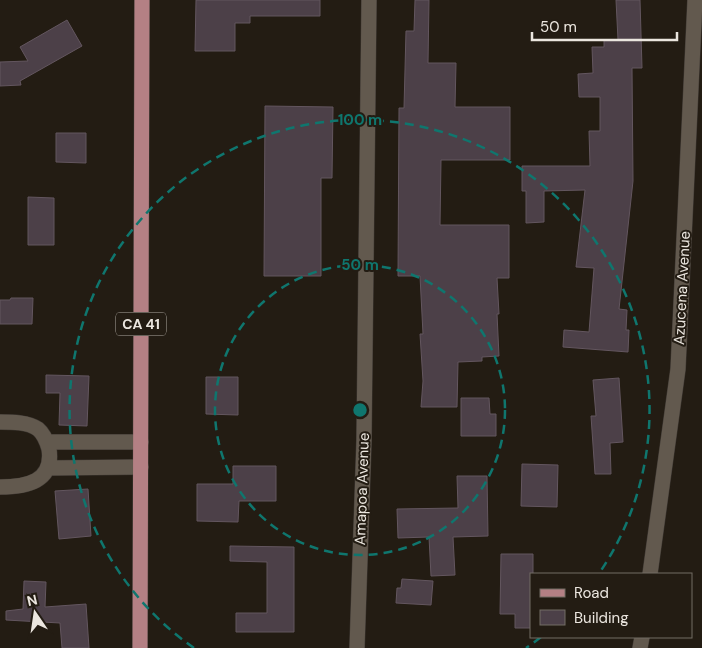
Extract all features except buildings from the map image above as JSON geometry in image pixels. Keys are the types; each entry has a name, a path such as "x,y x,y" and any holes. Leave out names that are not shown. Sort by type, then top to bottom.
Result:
{"main road":[{"name":"CA 41","path":"140,648 142,0"}],"street":[{"name":"Amapoa Avenue","path":"357,648 364,440 369,0"},
{"name":"Azucena Avenue","path":"650,573 678,370 698,25 695,0"},
{"path":"0,422 17,422 37,429 47,442 50,459 47,472 36,481 19,487 0,487"},
{"path":"47,442 141,442"},
{"path":"48,468 141,467"}]}
